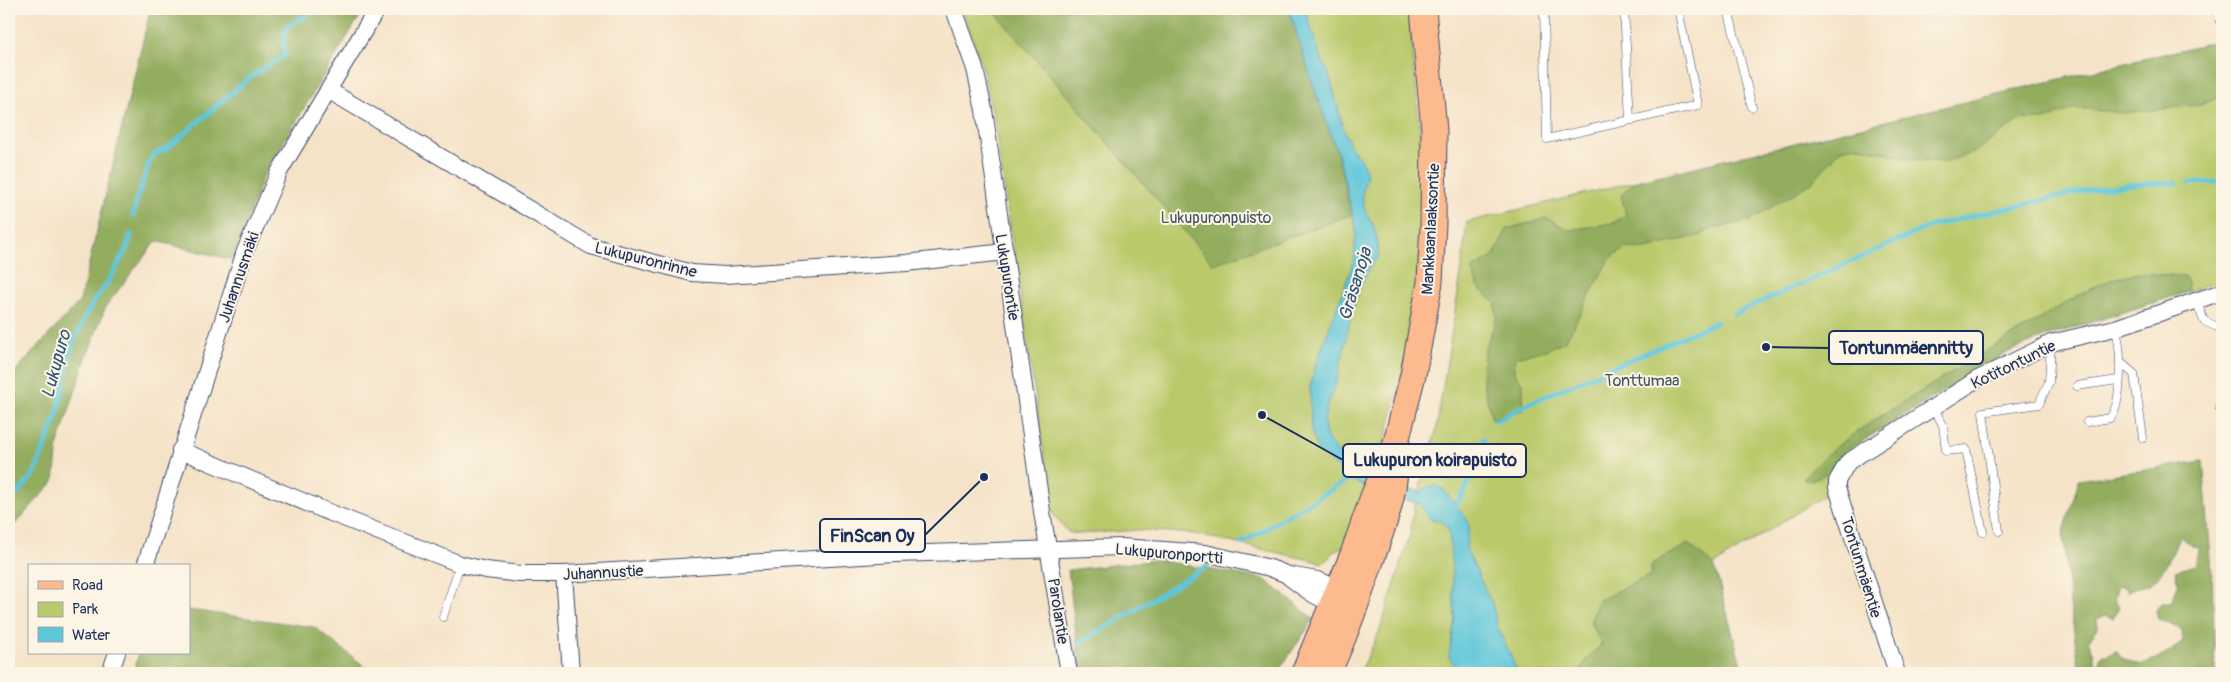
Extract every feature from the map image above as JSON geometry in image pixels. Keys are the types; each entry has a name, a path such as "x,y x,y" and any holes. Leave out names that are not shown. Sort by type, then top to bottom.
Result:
{"main road":[{"name":"Mankkaanlaaksontie","path":"1304,673 1384,522 1395,485 1396,446 1414,375 1430,282 1434,130 1423,9"},
{"name":"Mankkaanlaaksontie","path":"1328,673 1342,599"}],"street":[{"name":"Juhannusmäki","path":"146,564 180,450 245,251 279,172 377,9"},
{"name":"Lukupurontie","path":"954,9 975,69 980,94 1049,548"},
{"name":"Lukupuronrinne","path":"328,90 590,246 692,272 726,275 745,274 906,263 1005,252"},
{"name":"Kotitontuntie","path":"1848,462 1976,380 2051,343 2115,328 2222,292"},
{"name":"Juhannustie","path":"180,450 460,564 520,574 564,574 895,554 1049,548"},
{"name":"Tontunmäentie","path":"1848,462 1837,481 1837,488 1897,673"},
{"name":"Lukupuronportti","path":"1049,548 1122,547 1205,553 1270,568 1288,575 1317,580 1342,599"},
{"name":"Parolantie","path":"1049,548 1069,673"},
{"path":"564,574 571,673"},
{"path":"110,673 117,654"}],"lane":[{"path":"1544,9 1547,139 1698,105 1678,9"},
{"path":"1624,9 1630,120"},
{"path":"1728,9 1752,107"},
{"path":"2217,9 2220,22 2222,23"},
{"path":"2196,300 2204,322 2216,326 2222,325"},
{"path":"2087,422 2110,418 2116,408 2120,362 2118,337 2115,328"},
{"path":"1999,532 1983,412 2038,404 2049,382 2051,343"},
{"path":"2120,362 2134,374 2142,438"},
{"path":"2077,386 2118,380"},
{"path":"1933,407 1943,424 1946,451 1966,449 1983,532"},
{"path":"443,617 460,564"}],"green space":[{"path":"155,9 364,9 263,176 233,260 156,241 106,306 85,361 58,444 54,481 9,531 9,378 80,301 150,11"},
{"name":"Lukupuronpuisto","path":"962,9 1409,9 1421,148 1423,203 1421,249 1413,315 1400,383 1383,448 1351,547 1339,548 1323,563 1195,534 1140,530 1079,534 1068,532 1053,514 994,119 982,66"},
{"path":"992,9 1289,9 1314,88 1338,154 1351,215 1213,264"},
{"name":"Tonttumaa","path":"2222,40 2222,281 2044,337 2006,353 1849,449 1833,470 1825,495 1714,565 1743,673 1360,673 1380,630 1410,535 1414,508 1436,431 1460,280 1467,222"},
{"path":"2222,40 2222,96 2200,105 2122,113 2075,108 2044,120 2022,119 1974,152 1945,162 1916,160 1857,146 1841,149 1811,183 1749,221 1714,228 1701,235 1645,249 1626,248 1609,259 1566,340 1546,350 1515,357 1514,372 1523,384 1523,410 1492,419 1483,383 1484,352 1497,317 1495,303 1478,287 1472,269 1493,257 1507,229 1547,218 1569,230 1613,223 1626,215 1621,195 1634,182"},
{"path":"2138,273 2184,276 2188,282 2189,291 2044,337 2006,353 1849,449 1826,473 1814,479 1805,481 1803,479 1827,455 1853,434 1978,356 2092,288 2122,276"},
{"path":"2203,461 2212,571 2215,673 2080,673 2063,535 2079,480","holes":["2181,535 2190,545 2199,549 2195,565 2175,571 2178,584 2171,603 2162,603 2156,610 2158,619 2182,630 2183,642 2165,655 2140,665 2122,658 2116,650 2107,655 2101,655 2098,665 2094,662 2094,653 2088,641 2098,628 2097,619 2105,615 2113,618 2119,608 2114,598 2118,586 2125,587 2128,592 2149,584 2163,569"]},
{"path":"1688,544 1714,565 1743,673 1579,673 1586,660 1602,644 1590,623 1598,601 1650,575 1652,564"},
{"path":"1157,560 1264,579 1314,619 1277,673 1081,673 1068,570"},
{"path":"190,610 314,627 373,673 133,673 139,654 190,654"}],"water":[{"name":"Gräsanoja","path":"1289,9 1305,9 1320,55 1330,77 1343,128 1350,145 1367,173 1362,195 1364,208 1375,229 1379,257 1370,266 1357,296 1337,379 1324,420 1326,434 1334,448 1346,459 1375,475 1368,488 1354,481 1318,451 1311,431 1310,387 1316,364 1354,261 1356,228 1338,154 1314,88"},
{"path":"1435,486 1443,489 1467,519 1469,526 1466,549 1493,606 1497,625 1518,673 1459,673 1449,657 1455,618 1449,530 1442,521 1430,519 1420,504 1401,499 1401,487 1422,492 1423,489"}],"waterway":[{"name":"Lukupuro","path":"133,216 137,198 152,156 170,146 249,78 285,55 284,34 286,29 313,9"},
{"path":"2189,183 2222,182"},
{"path":"1734,314 1933,225 2088,190 2135,184 2176,183"},
{"name":"Lukupuro","path":"9,501 22,489 35,472 57,415 73,342 92,304 110,279 128,245 131,234"},
{"path":"1496,421 1523,406 1717,322"},
{"path":"1456,511 1456,505 1465,490 1484,439"},
{"path":"1242,543 1356,475"},
{"path":"1078,644 1207,566"}],"place":[{"name":"Tontunmäennitty","path":"1766,347"},
{"name":"Lukupuron koirapuisto","path":"1262,415"},
{"name":"FinScan Oy","path":"984,477"}]}
